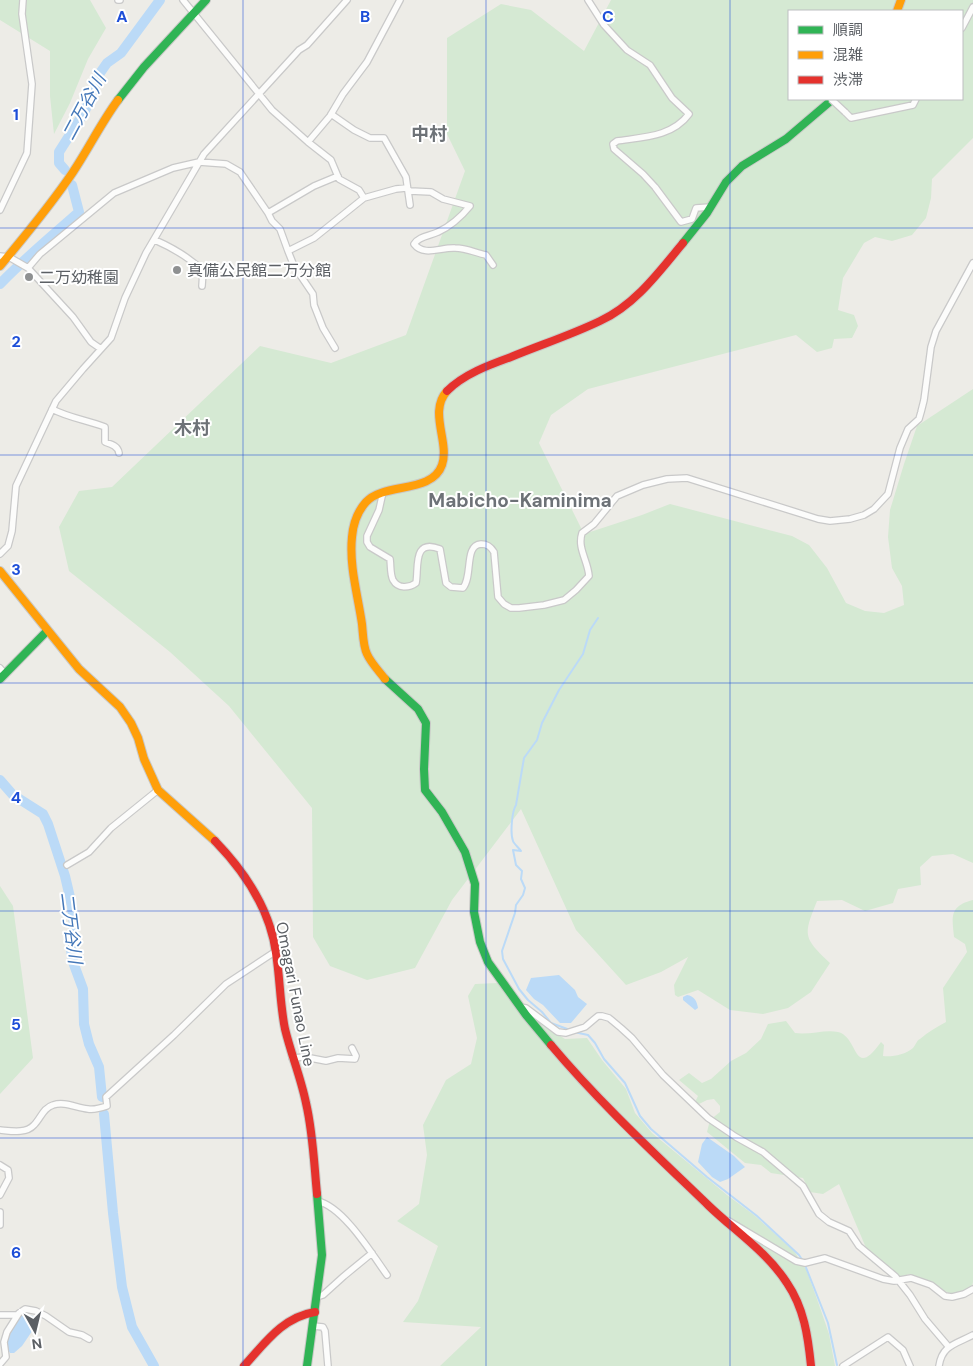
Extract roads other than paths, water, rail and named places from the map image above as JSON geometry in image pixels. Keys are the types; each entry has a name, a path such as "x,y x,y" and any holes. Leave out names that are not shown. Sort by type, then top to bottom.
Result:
{"street":[{"path":"0,210 27,153 32,84 22,14 24,0"},
{"path":"183,0 258,95 284,122 331,160 339,179 359,190 364,198"},
{"path":"0,266 3,256 72,172 107,115 144,67 206,0"},
{"path":"0,554 8,546 12,531 16,486 52,409 64,391 111,338 125,298 146,253 204,154 347,0"},
{"path":"308,142 331,114 366,62 400,0"},
{"path":"588,0 604,25 627,50 650,65 672,98 689,114 673,129 659,135 617,141 613,144 614,148 655,187 681,222 692,219 696,208 710,207"},
{"path":"963,26 973,7"},
{"path":"811,1366 806,1327 795,1294 769,1259 683,1182 644,1140 611,1110 557,1052 520,1007 488,962 480,942 474,912 475,884 465,852 442,812 425,790 426,724 418,709 386,679 366,653 353,565 352,537 357,515 367,501 382,492 419,484 434,477 442,465 443,450 439,411 444,395 456,382 487,366 612,316 626,306 656,276 710,207 726,182 742,166 786,138 831,100"},
{"path":"833,100 851,118 913,105 916,100"},
{"path":"331,114 354,130 370,138 384,138 406,177 410,205"},
{"path":"28,268 40,254 114,193 174,168 199,162 226,164 240,172 272,221 280,229 294,266 312,294 323,328 335,348"},
{"path":"268,213 314,186 338,176"},
{"path":"288,251 314,238 364,198 396,189 408,189 422,193 431,192 443,199 470,206 462,215 438,232 417,240 414,244 418,249 426,252 454,248 470,250 486,255 493,265"},
{"path":"155,240 182,253 193,261 203,271 202,286"},
{"path":"0,248 3,256 28,268 73,317 91,342 101,349"},
{"path":"382,492 379,510 367,536 367,542 370,547 390,559 393,581 397,585 403,587 416,583 419,555 427,547 434,547 440,549 446,583 451,587 463,588 467,583 471,550 476,545 484,544 491,546 494,552 498,597 511,608 564,600 585,582 589,576 588,567 580,545 582,533 594,524 617,496 643,485 667,479 687,478 818,519 830,521 850,519 864,515 874,509 888,494 900,448 908,429 918,419 921,412 931,347 936,331 973,264"},
{"path":"52,409 69,418 79,418 105,427 105,442 118,449 119,453"},
{"name":"Omagari Funao Line","path":"0,571 47,632 79,669 120,707 138,738 144,759 158,790 216,842 237,864 258,896 266,915 276,951 285,1028 292,1058 306,1101 311,1128 322,1255 307,1366"},
{"path":"2,674 47,632"},
{"path":"68,865 89,852 111,828 158,790"},
{"path":"0,1130 18,1132 26,1130 34,1125 48,1107 54,1104 64,1103 89,1110 107,1106 106,1097 135,1068 174,1035 225,984 276,951"},
{"path":"520,1007 526,1008 558,1032 566,1033 585,1027 598,1016 609,1018 632,1038 664,1075 697,1108 719,1126 763,1152 803,1186 819,1214 829,1222 842,1226 848,1231 859,1246 871,1254 898,1280 925,1319 948,1346"},
{"path":"292,1058 305,1057 326,1061 338,1058 355,1059 356,1056 352,1048"},
{"path":"0,1165 8,1170 9,1178 0,1195"},
{"path":"317,1201 324,1202 342,1216 354,1229 387,1275"},
{"path":"0,1212 0,1225"},
{"path":"720,1215 796,1261 805,1263 825,1258 883,1279 898,1280 911,1278 931,1285 945,1296 952,1297 973,1289"},
{"path":"317,1297 323,1295 372,1253"},
{"path":"0,1364 6,1357 4,1342 6,1332 17,1315 24,1309 36,1311 69,1332 82,1334 89,1340"},
{"path":"244,1366 293,1317 305,1312 315,1312"},
{"path":"0,1315 17,1315"},
{"path":"313,1326 323,1328 325,1331 328,1366"},
{"path":"939,1366 942,1355 948,1346 973,1335"},
{"path":"843,1366 888,1337 903,1350 910,1366"}],"water":[{"path":"559,975 575,990 578,997 587,1004 571,1023 560,1023 526,990 531,978"},
{"path":"687,995 695,999 698,1008 695,1010 683,1000 683,997"},
{"path":"707,1137 734,1156 745,1167 728,1179 720,1182 712,1177 698,1162 702,1144"},
{"path":"29,1315 41,1318 22,1346 14,1353 10,1353 7,1343 9,1334 21,1316"}],"waterway":[{"name":"二万谷川","path":"65,170 59,163 59,152 85,111 100,73 107,63 121,53 160,0"},
{"name":"二万谷川","path":"0,284 79,212 72,185"},
{"path":"570,1030 551,1023 528,1000 519,989 503,959 502,951 516,905 523,895 525,888 521,879 522,871 516,865 513,850 521,851 514,843 512,837 513,817 524,758 537,740 542,723 559,690 583,654 590,630 598,618"},
{"name":"二万谷川","path":"0,780 13,795 43,814 65,876 74,925 71,950 73,962 83,989 84,1024 89,1044 99,1067 102,1097"},
{"path":"574,1032 588,1035 595,1043 604,1059 625,1083 640,1116 651,1129 707,1177 757,1216 803,1261"},
{"name":"二万谷川","path":"104,1114 122,1287 132,1327 154,1366"},
{"path":"805,1265 828,1323 837,1365"}],"place":[{"name":"真備公民館二万分館","path":"177,270"},
{"name":"二万幼稚園","path":"29,277"}],"district":[{"name":"中村","path":"429,134"},
{"name":"木村","path":"192,428"},
{"name":"Mabicho-Kaminima","path":"520,500"}]}
